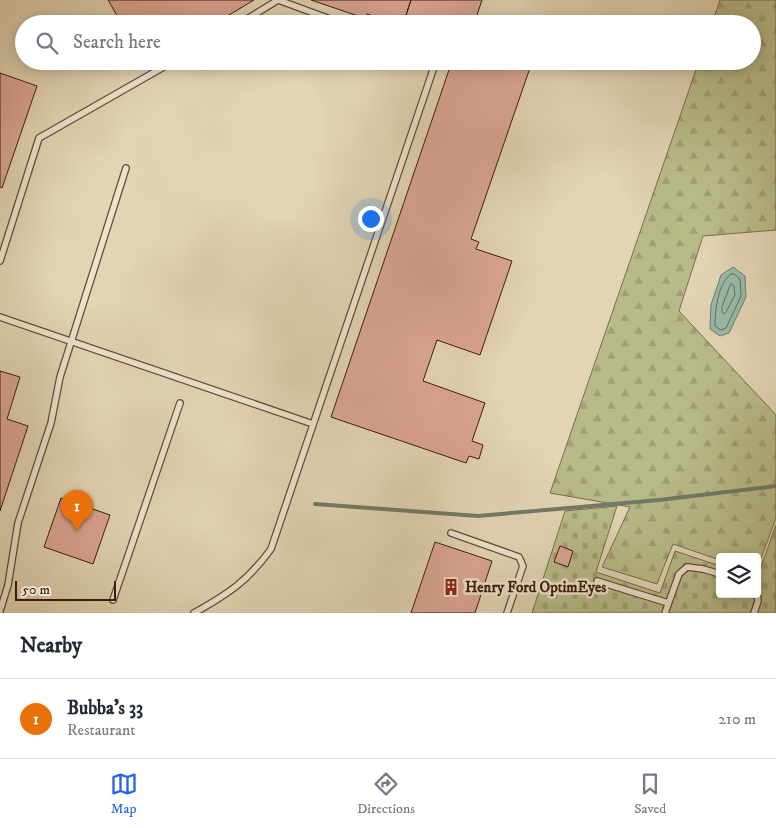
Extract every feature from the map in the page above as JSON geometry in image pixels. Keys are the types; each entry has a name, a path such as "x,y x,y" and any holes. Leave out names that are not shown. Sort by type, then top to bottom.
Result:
{"lane":[{"path":"254,15 278,0 319,15"},
{"path":"0,261 40,138 158,70"},
{"path":"194,613 240,585 258,567 271,548 433,70"},
{"path":"0,612 8,584 18,523 51,422 60,377 70,341 126,168"},
{"path":"0,317 313,424"},
{"path":"113,600 180,403"},
{"path":"450,533 518,557 523,566 507,613"},
{"path":"664,613 679,574 687,567 716,573"},
{"path":"597,581 668,603"},
{"path":"754,613 757,598"}],"green space":[{"path":"720,0 776,0 776,230 703,236 679,311 776,415 776,518 761,558 761,553 716,553 716,559 673,544 657,584 602,567 630,507 550,493 696,70 761,70 761,15 715,15"},
{"path":"617,506 596,572 660,593 675,551 716,565 716,598 761,598 761,567 776,525 776,613 532,613 565,511"}],"water":[{"path":"733,267 745,276 746,297 729,333 720,336 710,329 711,305 721,275"}],"building":[{"path":"108,0 254,0 229,15 117,15"},
{"path":"311,0 411,0 406,15 355,15"},
{"path":"411,0 482,0 477,15 406,15"},
{"path":"449,70 529,70 471,239 479,242 476,249 512,261 480,355 437,340 423,381 485,403 472,441 483,445 479,459 469,456 466,463 331,417"},
{"path":"0,73 37,86 2,188 0,187"},
{"path":"0,371 20,377 7,419 28,426 0,511"},
{"path":"61,498 110,515 93,564 44,547"},
{"name":"Henry Ford OptimEyes","path":"435,542 492,561 475,613 411,613"},
{"path":"560,546 573,551 568,567 554,562"}],"waterway":[{"path":"315,504 478,516 659,500 776,486"}],"place":[{"name":"Bubba's 33","path":"77,531"},
{"name":"Henry Ford OptimEyes","path":"451,587"}]}
